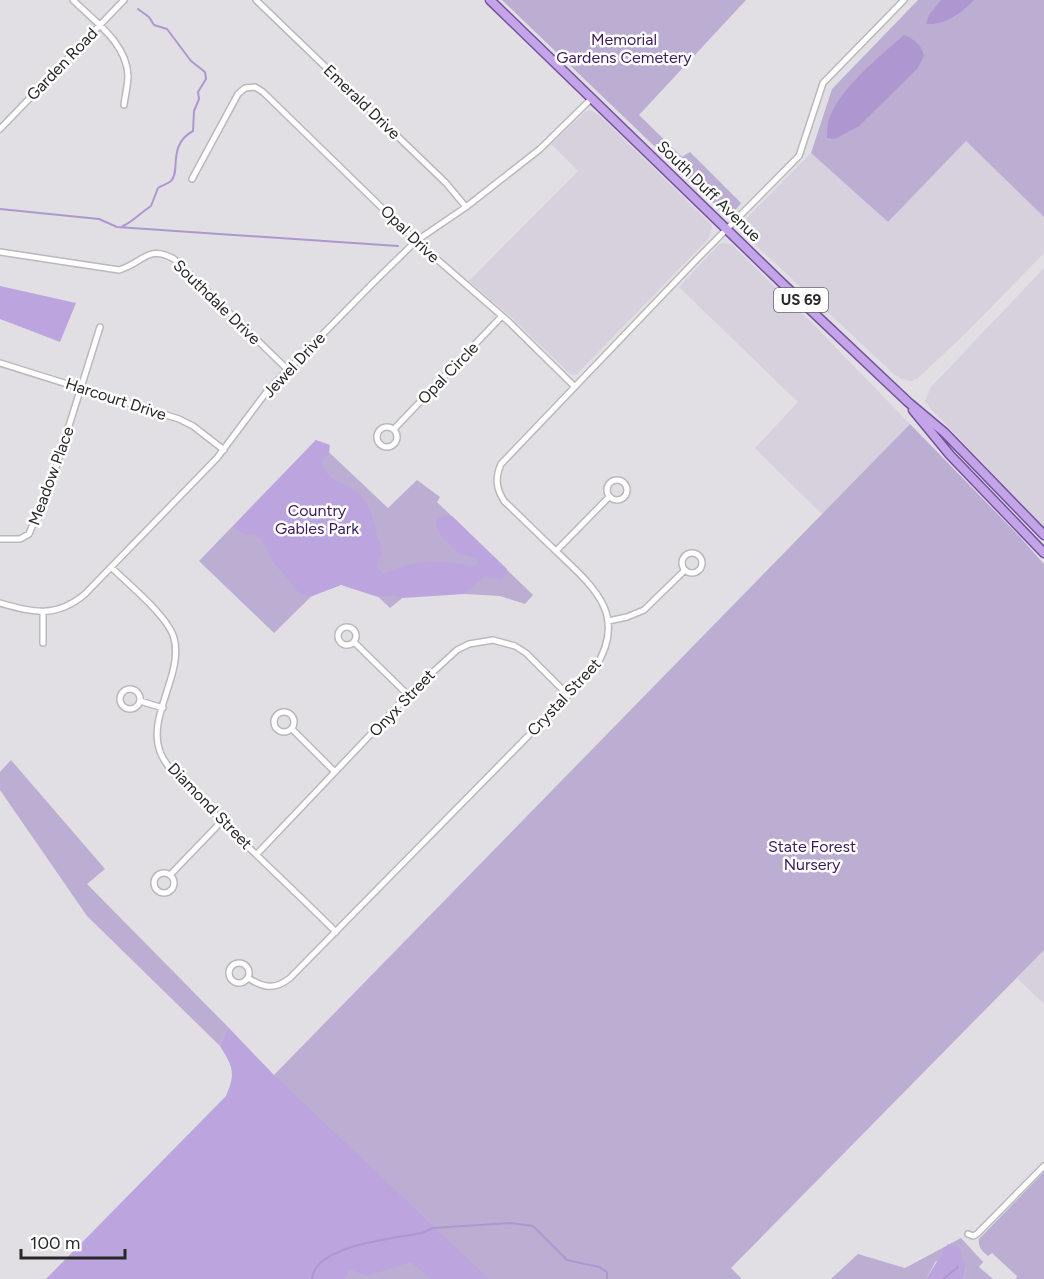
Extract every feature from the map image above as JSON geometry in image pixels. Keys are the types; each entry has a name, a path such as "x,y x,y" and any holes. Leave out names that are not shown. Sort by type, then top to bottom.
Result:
{"main road":[{"name":"South Duff Avenue","path":"490,0 908,402 945,433 1044,535"},
{"name":"South Duff Avenue","path":"908,402 923,424 950,455 1044,553"}],"street":[{"path":"73,0 115,42 124,58 128,75 124,105"},
{"name":"Garden Road","path":"0,129 124,0"},
{"name":"Emerald Drive","path":"256,0 446,183 466,207"},
{"path":"893,0 899,6"},
{"name":"Crystal Street","path":"248,978 264,987 276,987 283,983 595,668 603,655 607,642 608,621 598,594 504,501 497,488 496,480 501,464 799,156 823,83 904,0"},
{"name":"Opal Drive","path":"192,179 238,94 246,88 255,87 263,92 416,241 502,316 574,386"},
{"name":"Jewel Drive","path":"0,603 28,612 44,613 74,604 224,450 268,390 373,283 416,241 466,207 540,149 592,98"},
{"name":"Southdale Drive","path":"0,252 119,270 130,267 151,253 163,252 174,259 288,370"},
{"name":"Opal Circle","path":"394,429 502,316"},
{"path":"81,388 100,327"},
{"name":"Harcourt Drive","path":"0,363 179,419 193,426 224,450"},
{"name":"Meadow Place","path":"0,539 10,541 29,534 57,466 81,388"},
{"path":"556,551 609,497"},
{"name":"Diamond Street","path":"111,567 162,617 174,638 175,662 157,742 160,753 173,772 336,932"},
{"path":"608,621 644,610 685,570"},
{"path":"43,643 44,613"},
{"name":"Onyx Street","path":"256,854 408,696 457,650 469,644 493,640 516,646 568,695"},
{"path":"354,642 408,696"},
{"path":"140,701 163,708"},
{"path":"292,729 335,772"},
{"path":"170,875 222,821"},
{"path":"968,1234 973,1236 982,1230 1044,1166"}],"shaded area":[{"path":"941,0 974,0 952,18 940,23 926,24 929,15"},
{"path":"904,35 917,43 923,52 924,56 917,69 859,126 835,139 827,138 829,119 842,96 862,73"},
{"path":"590,110 599,115 712,227 709,238 582,369 573,375 469,281 578,171 551,144"},
{"path":"966,141 1044,217 1044,253 966,333 918,378 912,381 904,380 895,375 744,234 740,228 741,224 811,153 888,222"},
{"path":"719,244 731,244 910,424 822,514 755,448 798,402 679,287"},
{"path":"1044,268 1044,527 925,401 931,387"},
{"path":"1044,950 1044,1004 1017,978"}],"green space":[{"name":"Memorial Gardens Cemetery","path":"502,0 746,0 639,115 682,157 690,152 741,203 734,212 728,207 723,212"},
{"path":"918,0 1044,0 1044,217 966,141 888,222 811,153 832,89"},
{"path":"0,286 76,303 60,342 0,319"},
{"name":"State Forest Nursery","path":"910,424 1044,564 1044,950 731,1268 742,1279 82,1279 274,1075"},
{"name":"Country Gables Park","path":"316,440 388,508 417,480 440,497 437,502 533,595 525,604 500,596 464,594 455,574 422,582 390,608 364,583 334,574 274,633 199,561"},
{"path":"316,440 330,445 329,453 322,461 323,468 331,477 359,494 369,508 382,547 377,567 382,573 417,563 446,562 473,567 479,562 459,553 440,534 436,523 438,519 446,515 452,516 507,569 507,574 501,579 484,577 464,594 403,598 393,595 378,597 341,585 310,597 299,593 274,563 261,539 253,535 245,535 234,527"},
{"path":"11,760 105,869 87,884 228,1027 220,1046 87,916 0,790 0,772"},
{"path":"228,1027 274,1075 489,1279 431,1279 411,1262 367,1276 349,1269 345,1279 46,1279 226,1096 232,1070 220,1046"},
{"path":"1044,1172 1044,1279 1016,1279 1017,1276 992,1253 988,1256 982,1251 979,1239"},
{"path":"961,1238 983,1262 979,1267 993,1279 963,1279 966,1269 936,1261 926,1279 831,1279 858,1254 905,1268"},
{"path":"948,1244 960,1249 966,1269 963,1279 926,1279"}],"waterway":[{"path":"123,226 151,206 158,188 174,177 177,151 180,143 193,131 194,111 199,99 198,92 206,79 205,72 191,61 167,29 154,25 149,17 138,9"},
{"path":"0,209 99,219 117,227 398,246"},
{"path":"312,1279 316,1268 326,1258 357,1246 422,1233 433,1228 511,1223 533,1226 567,1260 599,1267 607,1272 607,1279"},
{"path":"943,1279 958,1267"}]}
